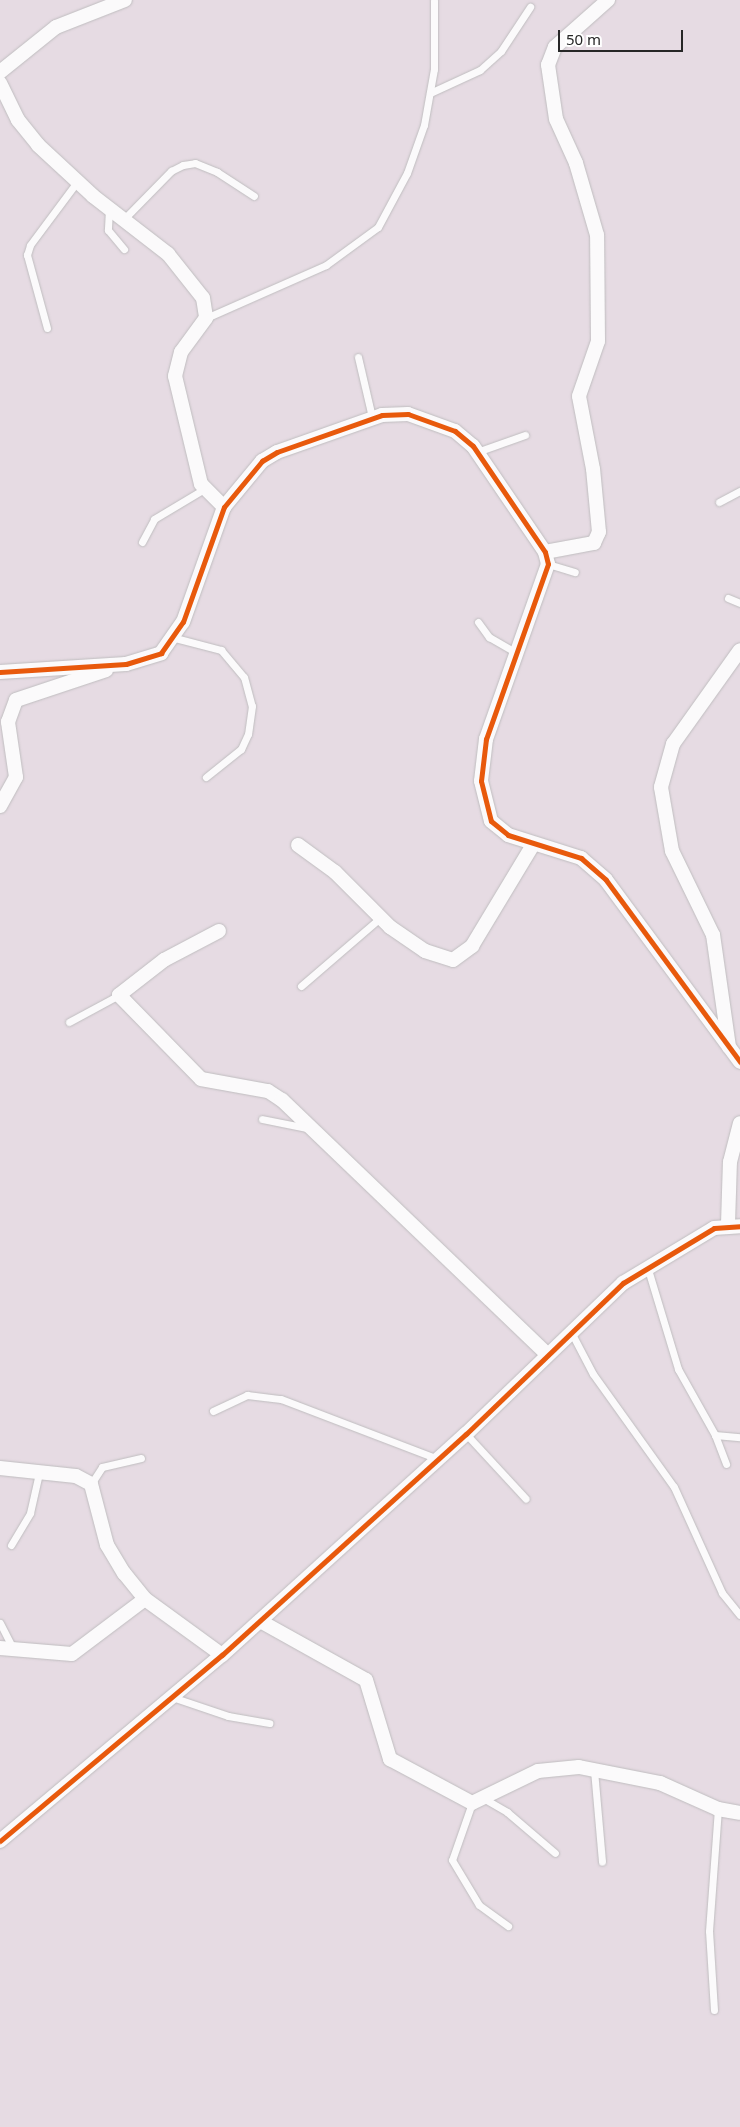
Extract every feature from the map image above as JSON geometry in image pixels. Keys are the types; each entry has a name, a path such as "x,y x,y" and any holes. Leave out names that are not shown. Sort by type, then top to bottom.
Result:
{"street":[{"path":"0,72 56,27 125,0"},
{"path":"547,558 594,543 598,532 594,469 579,396 598,341 597,235 576,163 556,118 548,65 555,47 608,0"},
{"path":"0,83 27,133 77,182 179,265 203,298 206,318 181,352 175,376 204,489 224,507"},
{"path":"0,806 16,777 8,722 16,700 161,653 175,638 224,507 262,461 277,452 372,417 408,414 432,420 455,431 477,452 547,558"},
{"path":"547,558 517,653 486,739 483,802 497,826 533,845 581,858 606,880 740,1062"},
{"path":"729,1047 713,935 672,851 661,787 673,744 740,650"},
{"path":"0,672 126,664"},
{"path":"298,845 335,872 380,918 441,959 464,956 533,845"},
{"path":"218,931 164,960 120,995 201,1079 268,1091 312,1129 547,1354"},
{"path":"0,1841 222,1655 466,1434 571,1332 647,1266 734,1225 730,1162 740,1123"},
{"path":"0,1468 76,1476 91,1484 108,1544 145,1599 222,1655"},
{"path":"6,1648 60,1654 82,1650 145,1599"},
{"path":"260,1621 366,1680 390,1758 477,1800 538,1771 559,1766 594,1770 660,1783 718,1809 740,1813"}],"lane":[{"path":"206,318 326,265 378,227 407,173 430,93 434,0"},
{"path":"430,93 480,70 501,51 530,7"},
{"path":"123,220 171,171 183,165 195,163 217,172 254,196"},
{"path":"47,328 27,255 30,245 77,182"},
{"path":"109,209 108,230 124,249"},
{"path":"358,357 372,417"},
{"path":"477,452 525,435"},
{"path":"142,542 154,519 204,489"},
{"path":"719,502 740,491"},
{"path":"547,558 576,572"},
{"path":"728,598 740,602"},
{"path":"478,622 489,637 517,653"},
{"path":"175,638 221,650 244,677 252,706 248,734 241,749 206,777"},
{"path":"301,986 380,918"},
{"path":"69,1022 120,995"},
{"path":"262,1120 312,1129"},
{"path":"647,1266 678,1369 716,1435 726,1464"},
{"path":"571,1332 593,1374 674,1487 722,1593 740,1615"},
{"path":"213,1411 247,1395 281,1400 438,1459"},
{"path":"466,1434 526,1499"},
{"path":"716,1435 740,1436"},
{"path":"91,1484 102,1466 141,1458"},
{"path":"10,1545 30,1513 39,1473"},
{"path":"0,1624 6,1648"},
{"path":"172,1697 228,1716 269,1723"},
{"path":"594,1770 602,1862"},
{"path":"508,1926 479,1905 452,1860 477,1800 507,1812 555,1853"},
{"path":"714,2010 709,1931 718,1809"}],"cycle path":[{"path":"0,672 126,664 161,653 183,622 224,507 262,461 277,452 382,415 408,414 455,431 473,446 545,552 548,564 486,739 481,781 491,821 508,835 581,858 606,880 740,1062"},
{"path":"0,1841 222,1655 466,1434 623,1283 714,1228 740,1226"}]}
